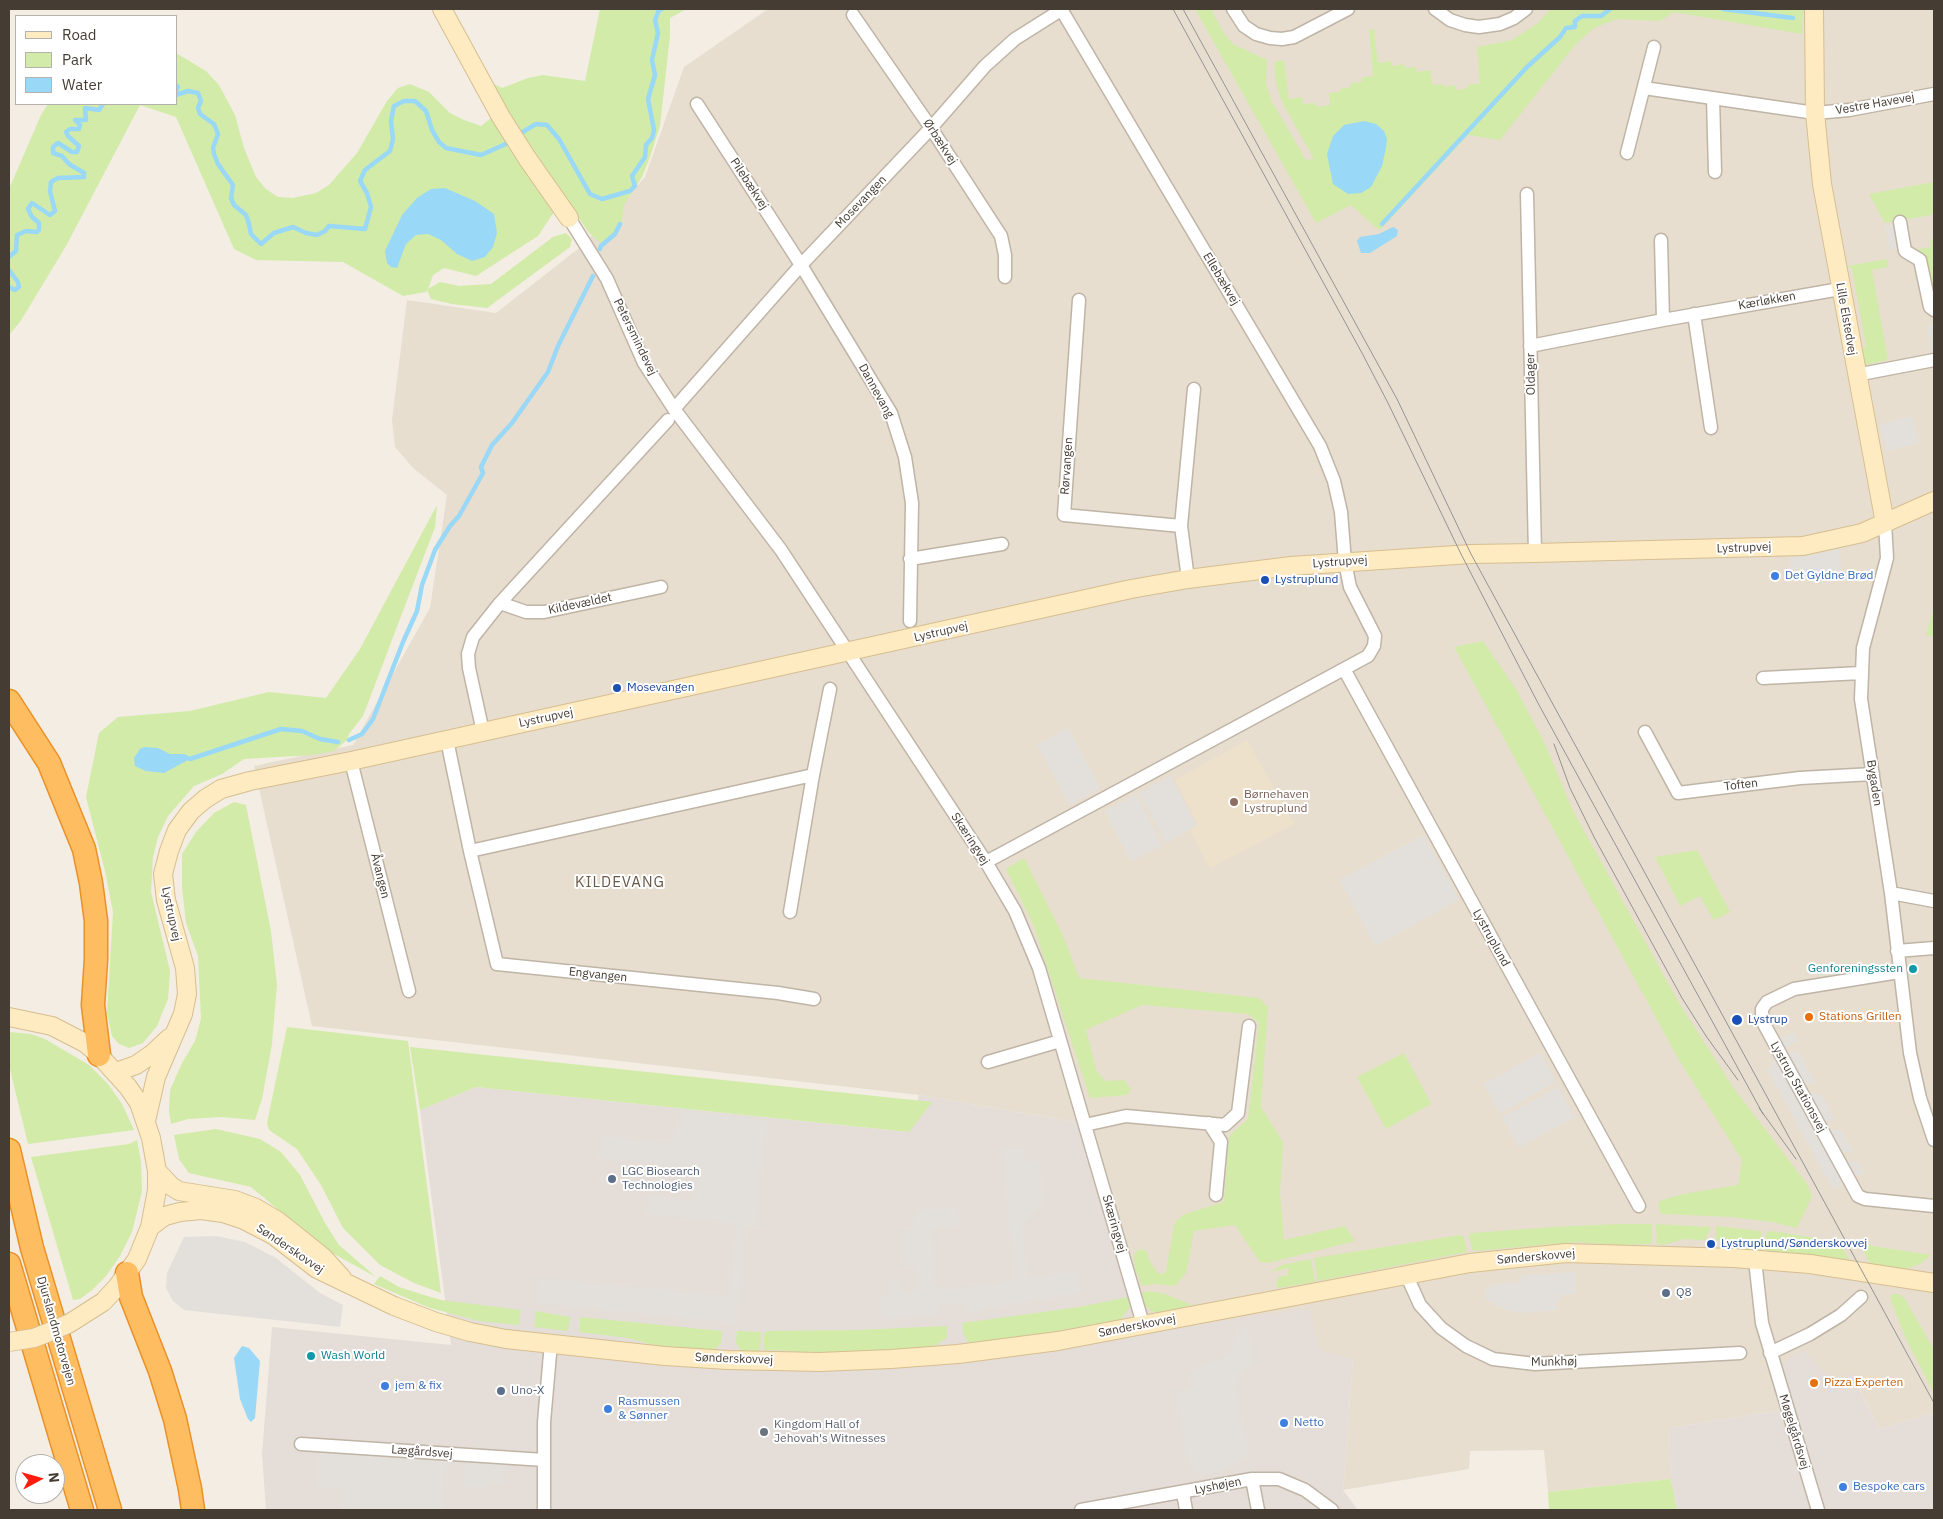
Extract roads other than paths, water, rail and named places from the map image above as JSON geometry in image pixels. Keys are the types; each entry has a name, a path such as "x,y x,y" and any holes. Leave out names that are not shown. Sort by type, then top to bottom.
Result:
{"highway":[{"path":"9,701 49,763 84,849 96,920 93,1006 99,1055"},
{"name":"Djurslandmotorvejen","path":"9,1150 32,1248 110,1510"},
{"path":"9,1264 82,1510"},
{"path":"128,1273 131,1297 160,1371 174,1419 190,1489 192,1510"}],"street":[{"name":"Petersmindevej","path":"442,9 501,117 569,218 607,279 644,363 671,414 780,550 849,652"},
{"name":"Mosevangen","path":"483,732 469,668 468,654 473,636 500,603 671,414 801,265 931,128 985,66 1015,38 1061,9"},
{"name":"Ellebækvej","path":"1061,9 1320,446 1334,481 1340,512 1345,562"},
{"path":"1233,9 1244,26 1256,34 1282,39 1294,37 1348,9"},
{"path":"1434,9 1450,20 1479,27 1500,24 1514,18 1526,9"},
{"name":"Lille Elstedvej","path":"1814,9 1815,113 1822,184 1885,524"},
{"name":"Ørbækvej","path":"853,15 931,128 1001,236 1005,255 1005,277"},
{"path":"1627,153 1654,47"},
{"path":"1644,88 1815,113"},
{"name":"Vestre Havevej","path":"1815,113 1849,110 1934,94"},
{"path":"1713,98 1715,172"},
{"name":"Pilebækvej","path":"697,104 801,265"},
{"name":"Oldager","path":"1527,194 1535,553"},
{"path":"1900,222 1905,251 1920,260 1930,307 1934,310"},
{"path":"1661,240 1663,320"},
{"name":"Dannevang","path":"801,265 891,413 905,457 912,503 910,621"},
{"name":"Kærløkken","path":"1530,346 1694,314 1840,289"},
{"name":"Rørvangen","path":"1079,300 1064,515 1180,526"},
{"path":"1694,314 1711,428"},
{"path":"1856,375 1934,360"},
{"path":"1188,579 1180,526 1194,389"},
{"name":"Lystrupvej","path":"146,1121 156,1077 183,1014 187,994 185,968 166,900 163,874 177,830 191,811 221,789 250,781 351,761 1131,589 1188,579 1291,566 1472,554 1803,546 1842,538 1885,524 1934,501"},
{"name":"Bygaden","path":"1885,524 1887,558 1863,648 1861,699 1891,893 1910,1053 1920,1098 1934,1140"},
{"path":"910,559 1002,544"},
{"path":"986,862 1368,656 1374,646 1375,636 1350,587 1345,562"},
{"name":"Kildevældet","path":"500,603 526,612 544,612 661,587"},
{"name":"Skæringvej","path":"849,652 986,862 1015,911 1036,960 1143,1324"},
{"name":"Lystruplund","path":"1344,670 1638,1206"},
{"path":"1763,678 1861,673"},
{"path":"790,912 830,689"},
{"name":"Toften","path":"1646,732 1678,793 1800,778 1873,774"},
{"name":"Engvangen","path":"447,740 470,851 497,964 778,993 814,999"},
{"name":"Åvangen","path":"351,761 408,991"},
{"path":"470,851 814,775"},
{"path":"1891,893 1934,901"},
{"path":"1897,951 1934,948"},
{"name":"Lystrup Stationsvej","path":"1899,972 1794,989 1767,1002 1762,1008 1764,1024 1858,1196 1865,1199 1934,1206"},
{"path":"9,1017 32,1020 69,1034 99,1055 116,1072 138,1103 146,1121 157,1171 155,1208 144,1243 128,1273 103,1302 70,1323 52,1331 34,1338 9,1342"},
{"path":"1085,1124 1126,1116 1225,1125 1238,1113 1249,1026"},
{"name":"Lystrupvej","path":"116,1072 136,1065 152,1054 175,1033"},
{"path":"988,1062 1060,1041"},
{"path":"1209,1123 1221,1142 1216,1194"},
{"name":"Sønderskovvej","path":"157,1171 167,1182 179,1190 234,1200 256,1208 278,1221 323,1257 345,1282"},
{"name":"Sønderskovvej","path":"150,1227 166,1216 180,1212 201,1210 223,1213 244,1220 273,1235 317,1269 394,1306 436,1322 470,1332 506,1338 665,1356 728,1360 816,1362 958,1354 1058,1341 1470,1263 1566,1253 1734,1258 1810,1264 1934,1283"},
{"name":"Møgelgårdsvej","path":"1758,1260 1756,1268 1762,1323 1818,1510"},
{"name":"Munkhøj","path":"1406,1274 1420,1305 1441,1328 1466,1346 1494,1359 1535,1364 1740,1353"},
{"path":"1770,1353 1818,1330 1841,1315 1861,1297"},
{"path":"544,1510 544,1422 551,1343"},
{"name":"Lægårdsvej","path":"301,1444 544,1460"},
{"name":"Lyshøjen","path":"1252,1478 1258,1510"},
{"name":"Lyshøjen","path":"1081,1510 1183,1493 1252,1478 1279,1479 1304,1490 1332,1510"},
{"path":"1183,1493 1186,1510"}],"water":[{"path":"1364,121 1376,124 1384,131 1387,139 1386,148 1382,166 1371,187 1361,193 1348,194 1333,184 1327,154 1333,136 1344,125"},
{"path":"445,188 475,201 494,214 497,233 493,247 485,257 472,261 457,254 441,240 428,234 416,235 406,244 397,268 391,267 387,263 385,251 402,215 417,198 431,189"},
{"path":"1393,227 1398,230 1397,236 1370,253 1361,253 1357,241 1360,237 1379,234"},
{"path":"144,747 158,748 170,754 184,754 189,756 190,759 164,773 146,771 135,766 134,758 140,749"},
{"path":"242,1346 249,1348 260,1361 255,1418 251,1422 240,1399 234,1358"}],"waterway":[{"path":"521,133 536,124 547,125 559,139 590,194 602,199 630,191 635,186 632,176 645,157 646,145 652,138 654,130 648,99 655,75 652,60 658,33 655,20 659,10 662,9"},
{"path":"1382,224 1527,67 1560,37 1566,28 1575,27 1575,21 1582,16 1601,16 1610,9"},
{"path":"1723,9 1793,18"},
{"path":"178,94 188,91 198,93 201,101 198,108 200,114 214,124 218,134 213,148 214,154 218,164 233,185 231,198 234,205 246,215 251,234 261,244 274,233 293,227 306,233 317,235 325,231 329,226 365,229 371,207 367,193 360,181 365,170 390,151 393,139 391,121 394,106 404,101 415,101 426,111 432,130 439,142 446,148 481,155 508,143"},
{"path":"9,257 16,251 17,235 26,231 37,232 39,230 39,223 32,217 28,209 32,203 50,215 55,211 50,191 51,182 58,178 84,177 84,173 69,164 62,156 53,153 53,147 58,143 72,152 77,152 79,146 66,132 70,129 79,129 80,125 75,120 86,120 85,108 99,110 102,105"},
{"path":"600,249 615,234 620,224"},
{"path":"9,270 18,282 19,287 15,290 9,287"},
{"path":"349,740 362,734 373,719 417,611 422,585 435,550 450,526 459,516 483,473 481,467 492,445 512,423 548,372 558,346 593,276"},
{"path":"190,759 281,729 302,731 320,739 338,742"}],"tram line":[{"path":"1173,9 1362,353 1461,554 1539,705 1763,1114"},
{"path":"1183,9 1397,399 1471,554 1934,1403"},
{"path":"1554,744 1570,788 1594,837 1682,998 1706,1036 1738,1080"},
{"path":"1759,1108 1796,1159"}],"place":[{"name":"Det Gyldne Brød","path":"1775,576"},
{"name":"Lystruplund","path":"1265,580"},
{"name":"Mosevangen","path":"617,688"},
{"name":"Børnehaven Lystruplund","path":"1234,802"},
{"name":"Genforeningssten","path":"1913,969"},
{"name":"Stations Grillen","path":"1809,1017"},
{"name":"Lystrup","path":"1737,1020"},
{"name":"LGC Biosearch Technologies","path":"612,1179"},
{"name":"Lystruplund/Sønderskovvej","path":"1711,1244"},
{"name":"Q8","path":"1666,1293"},
{"name":"Wash World","path":"311,1356"},
{"name":"Pizza Experten","path":"1814,1383"},
{"name":"jem & fix","path":"385,1386"},
{"name":"Uno-X","path":"501,1391"},
{"name":"Rasmussen & Sønner","path":"608,1409"},
{"name":"Netto","path":"1284,1423"},
{"name":"Kingdom Hall of Jehovah's Witnesses","path":"764,1432"},
{"name":"Bespoke cars","path":"1843,1487"}],"district":[{"name":"KILDEVANG","path":"620,883"}]}
